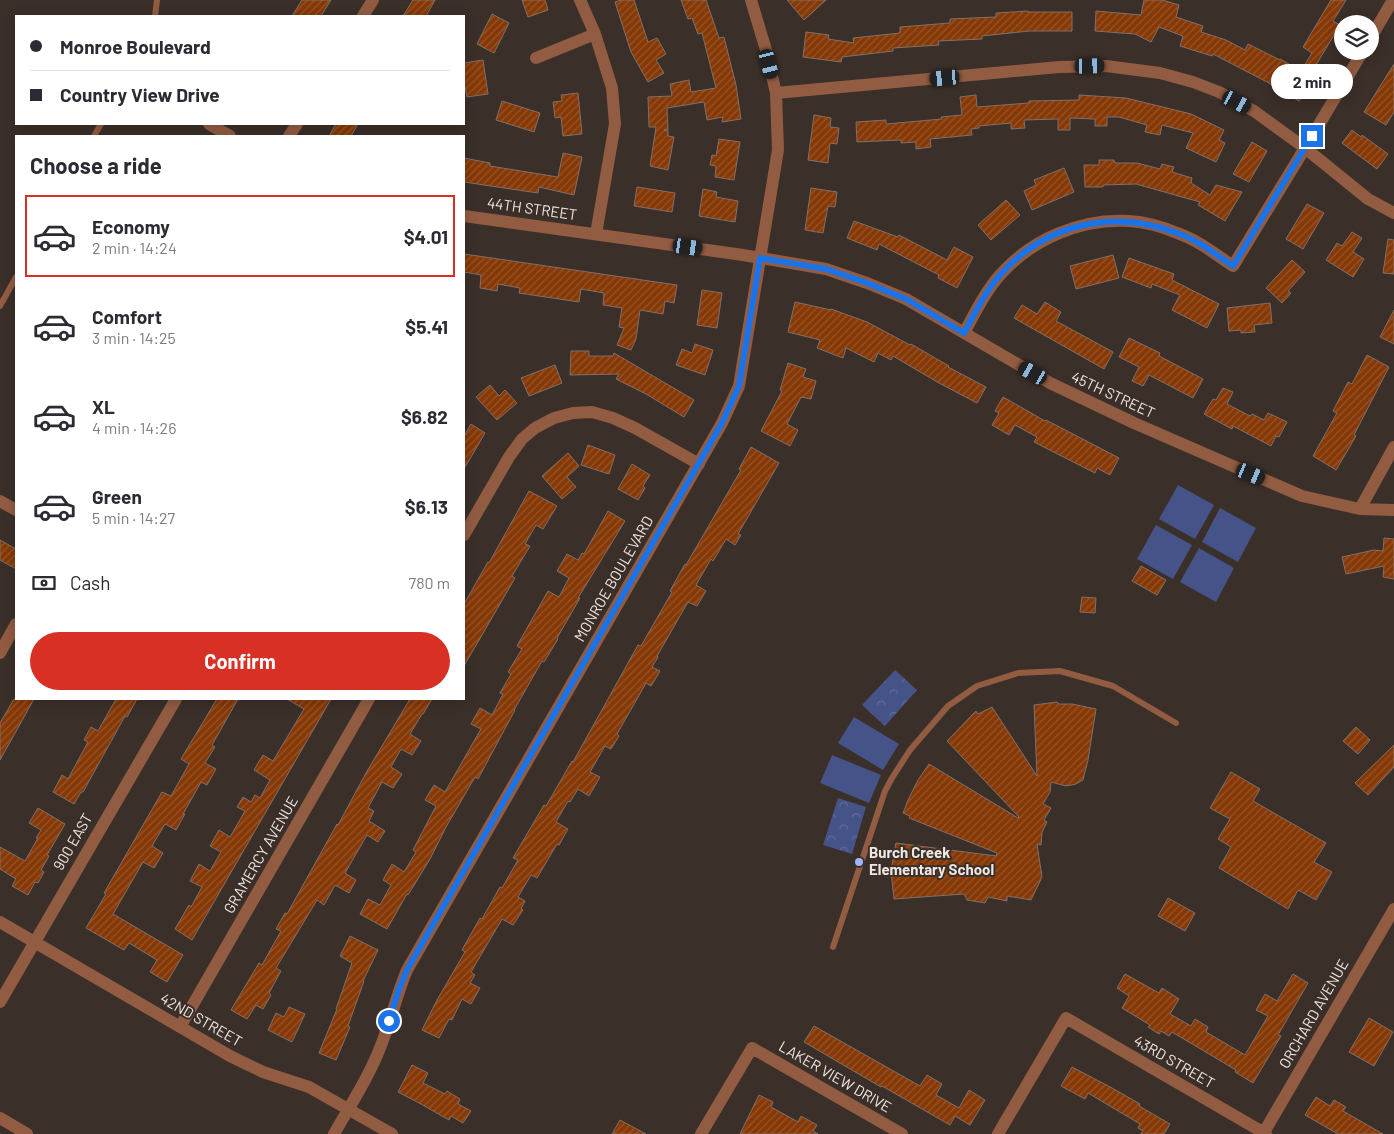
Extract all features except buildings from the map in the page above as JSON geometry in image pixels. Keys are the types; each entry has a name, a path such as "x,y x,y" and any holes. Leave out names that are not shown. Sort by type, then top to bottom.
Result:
{"street":[{"path":"364,15 373,0"},
{"path":"580,0 596,34 612,88 615,124 596,234"},
{"name":"MONROE BOULEVARD","path":"334,1134 374,1063 407,970 699,464 722,423 739,386 778,150 776,93 766,50 751,0"},
{"path":"1379,24 1393,0"},
{"path":"536,58 596,34"},
{"path":"964,333 1000,275 1019,257 1040,242 1072,228 1100,222 1130,221 1158,227 1179,233 1233,266 1358,60"},
{"path":"776,93 1060,67 1106,66 1160,72 1219,92 1254,111 1305,148 1368,199 1394,213"},
{"path":"211,125 228,135"},
{"name":"44TH STREET","path":"465,216 596,234"},
{"name":"45TH STREET","path":"596,234 826,269 867,283 906,299 1050,383 1134,423 1302,496 1360,509 1394,510"},
{"path":"465,533 508,457 522,439 535,428 554,418 573,413 592,412 614,418 699,464"},
{"path":"1360,509 1394,447"},
{"path":"0,500 15,509"},
{"path":"0,653 15,626"},
{"name":"900 EAST","path":"0,1002 175,700"},
{"name":"GRAMERCY AVENUE","path":"180,1027 368,700"},
{"name":"ORCHARD AVENUE","path":"1264,1134 1394,910"},
{"name":"42ND STREET","path":"0,922 230,1056 263,1072 309,1087 392,1134"},
{"name":"43RD STREET","path":"998,1134 1066,1018 1264,1134"},
{"name":"LAKER VIEW DRIVE","path":"701,1134 752,1048 902,1134"},
{"path":"0,1118 27,1134"}],"lane":[{"path":"155,15 157,0"},
{"path":"0,306 15,279"},
{"path":"833,947 885,791 892,778 910,750 948,706 977,686 1018,673 1060,671 1112,686 1176,723"}],"green space":[{"path":"1178,485 1214,505 1195,539 1159,519"},
{"path":"1220,508 1256,528 1238,562 1202,542"},
{"path":"1156,525 1192,545 1173,579 1137,559"},
{"path":"1199,548 1234,568 1216,602 1180,582"},
{"path":"895,670 917,690 885,726 862,705"},
{"path":"854,717 899,744 883,770 838,743"},
{"path":"832,755 881,775 869,803 820,783"},
{"path":"838,798 866,807 852,854 823,845"}],"place":[{"name":"Burch Creek Elementary School","path":"859,862"}],"route":[{"path":"389,1021 407,970 732,404 739,386 744,361 760,258 826,269 867,283 906,299 964,333 1000,275 1019,257 1040,242 1072,228 1100,222 1130,221 1158,227 1179,233 1233,266 1312,136"}]}
